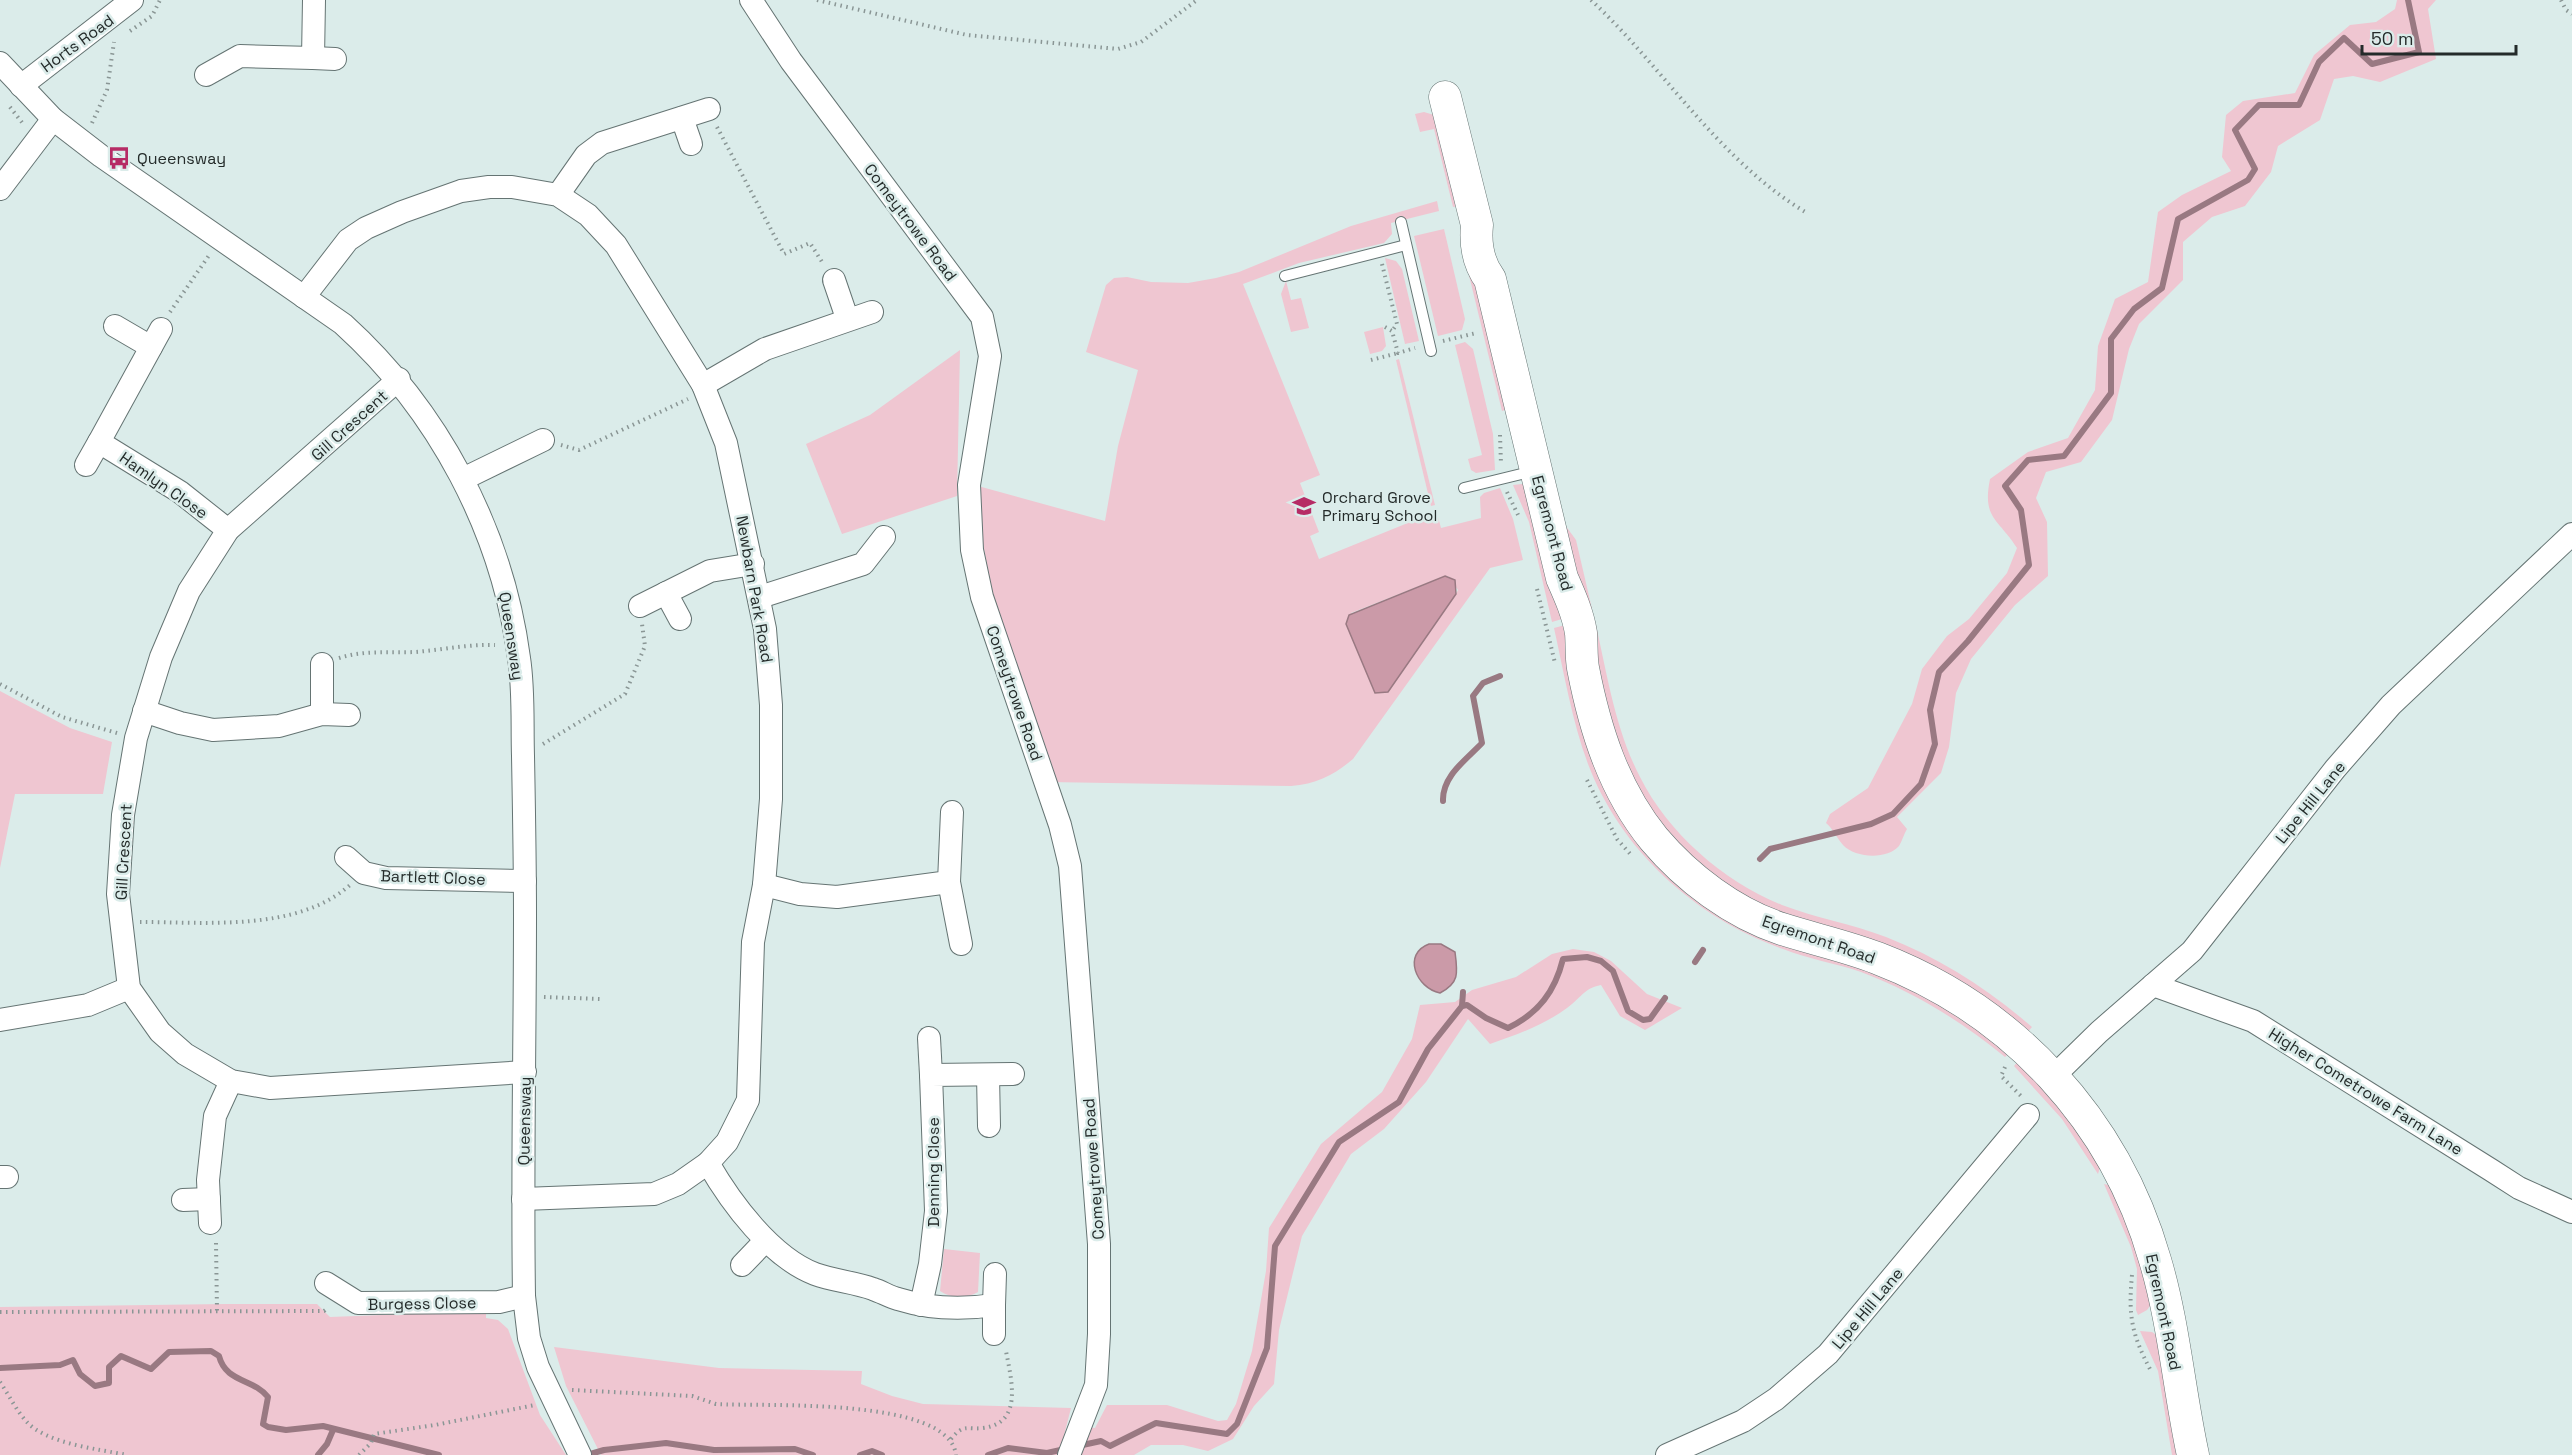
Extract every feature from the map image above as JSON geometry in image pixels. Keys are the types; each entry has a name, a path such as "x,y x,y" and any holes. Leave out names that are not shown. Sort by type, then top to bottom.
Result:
{"street":[{"name":"Horts Road","path":"13,94 132,0"},
{"path":"206,75 240,56 324,58 314,0"},
{"name":"Comeytrowe Road","path":"751,0 791,61 939,255 982,317 990,356 969,485 972,550 982,597 1057,814 1070,866 1099,1244 1096,1385 1069,1455"},
{"name":"Queensway","path":"0,63 13,94 53,118 83,142 343,324 399,380 438,435 463,479 489,537 507,596 517,645 523,747 524,1296 529,1338 551,1397 580,1455"},
{"name":"Egremont Road","path":"1445,97 1477,225 1475,240 1482,269 1490,279 1562,578 1574,605 1581,633 1582,665 1604,750 1631,808 1655,840 1702,884 1734,907 1758,919 1875,957 1935,985 1991,1021 2054,1076 2109,1153 2139,1212 2164,1298 2193,1455"},
{"path":"558,195 585,155 602,143 710,109"},
{"path":"0,189 53,118"},
{"path":"682,118 691,144"},
{"name":"Newbarn Park Road","path":"304,297 348,240 366,228 402,212 461,191 489,187 512,187 558,195 588,215 616,245 704,388 726,443 760,597 771,705 771,799 764,885 753,942 748,1100 727,1142 708,1163 691,1177 654,1194 523,1199"},
{"path":"834,280 848,318"},
{"path":"704,388 765,349 848,318 872,312"},
{"path":"86,465 156,338 115,326"},
{"name":"Gill Crescent","path":"399,380 228,530 189,591 161,657 136,738 123,815 118,894 129,988 160,1032 185,1054 231,1081 270,1088 525,1072"},
{"path":"463,479 543,440"},
{"name":"Hamlyn Close","path":"99,442 180,492 228,530"},
{"name":"Lipe Hill Lane","path":"2054,1076 2192,951 2335,769 2391,705 2572,534"},
{"path":"760,597 863,564 884,537"},
{"path":"640,606 710,571 753,564"},
{"path":"666,593 680,618"},
{"path":"322,664 322,714"},
{"path":"144,711 180,723 213,730 279,726 322,714 349,715"},
{"path":"952,812 949,882 961,944"},
{"name":"Bartlett Close","path":"346,857 364,873 386,878 525,881"},
{"path":"764,885 800,894 837,897 949,882"},
{"name":"Higher Cometrowe Farm Lane","path":"2153,986 2253,1021 2519,1188 2572,1212"},
{"path":"0,1020 88,1005 129,988"},
{"name":"Denning Close","path":"921,1305 930,1264 936,1211 929,1038"},
{"path":"988,1074 989,1126"},
{"path":"931,1075 1012,1074"},
{"path":"210,1223 209,1199 215,1116 231,1081"},
{"name":"Lipe Hill Lane","path":"1667,1455 1743,1421 1776,1399 1828,1354 2028,1115"},
{"path":"708,1163 765,1241 789,1261 813,1273 921,1305 946,1309 994,1305"},
{"path":"183,1200 209,1199"},
{"path":"742,1265 765,1241"},
{"path":"994,1334 995,1274"},
{"name":"Burgess Close","path":"336,1289 358,1303 499,1302 524,1296"}],"lane":[{"path":"1401,222 1431,351"},
{"path":"1285,276 1406,245"},
{"path":"1464,488 1536,471"}],"path":[{"path":"128,32 152,16 160,0"},
{"path":"817,0 967,35 1118,49 1141,42 1197,0"},
{"path":"1591,0 1714,134 1782,198 1807,213"},
{"path":"2560,0 2566,10 2572,14"},
{"path":"83,142 107,90 112,43 120,38"},
{"path":"13,94 37,141"},
{"path":"710,109 784,254 810,243 834,280"},
{"path":"156,338 176,303 221,239"},
{"path":"1379,252 1397,324 1392,331"},
{"path":"1473,322 1478,343"},
{"path":"1371,360 1398,353"},
{"path":"543,440 579,450 704,388"},
{"path":"1499,432 1508,495 1521,521"},
{"path":"1536,585 1556,669"},
{"path":"523,747 538,748 625,694 645,646 640,606"},
{"path":"322,664 357,652 416,652 472,644 517,645"},
{"path":"0,684 62,717 136,738"},
{"path":"1586,779 1617,839 1639,863"},
{"path":"121,922 257,921 276,918 315,906 340,894 364,873"},
{"path":"525,996 601,999"},
{"path":"2000,1062 2013,1074"},
{"path":"2006,1066 2001,1076 2031,1109 2028,1115"},
{"path":"210,1223 216,1231 217,1311"},
{"path":"2132,1272 2130,1311 2134,1340 2151,1371 2152,1381"},
{"path":"0,1312 324,1311 336,1289"},
{"path":"951,1439 957,1431 969,1426 983,1428 1001,1422 1012,1404 1006,1349 994,1334"},
{"path":"0,1382 27,1422 44,1433 89,1448 127,1455"},
{"path":"359,1455 371,1443 374,1434 539,1404 568,1389 692,1396 716,1404 872,1411 924,1421 951,1439 956,1455"}],"shaded area":[{"path":"2397,0 2436,0 2428,9 2436,59 2380,82 2353,76 2334,79 2320,120 2278,146 2271,172 2245,206 2212,217 2183,242 2183,280 2139,324 2129,349 2112,420 2081,462 2046,472 2036,498 2047,522 2048,576 2015,605 1971,659 1956,693 1949,747 1941,773 1897,817 1907,829 1894,851 1871,856 1848,849 1826,823 1830,814 1868,788 1912,704 1922,669 1947,636 1969,619 2007,573 2017,548 1990,510 1988,492 1990,479 2028,452 2068,438 2095,390 2098,346 2115,299 2148,282 2158,212 2182,195 2231,171 2222,157 2226,115 2243,101 2295,93 2314,55 2350,25 2376,22 2395,9"},
{"path":"1424,112 1434,115 1462,205 1453,207 1434,129 1420,132 1415,114"},
{"name":"Orchard Grove Primary School","path":"1437,201 1439,211 1391,223 1392,234 1384,243 1299,263 1243,284 1320,475 1300,483 1319,532 1310,536 1319,559 1425,516 1437,513 1441,528 1481,518 1480,497 1484,493 1500,488 1513,519 1523,560 1490,568 1353,759 1325,778 1291,786 1049,782 994,603 981,533 978,486 1105,521 1118,446 1138,370 1086,352 1106,285 1114,278 1127,277 1151,282 1188,283 1216,278 1239,272 1351,226","holes":["1448,576 1458,590 1456,594 1388,692 1351,613"]},
{"path":"1444,229 1465,319 1462,330 1438,336 1414,236"},
{"path":"1385,258 1396,261 1402,269 1419,341 1405,344"},
{"path":"1469,259 1511,408 1502,411 1466,263"},
{"path":"1286,281 1291,300 1301,298 1309,328 1291,332 1281,294"},
{"path":"1383,327 1386,346 1382,351 1370,354 1364,332"},
{"path":"1465,342 1473,349 1493,434 1495,470 1476,473 1471,470 1468,459 1482,455 1455,345"},
{"path":"960,350 957,496 842,534 806,444 870,415"},
{"path":"1399,359 1435,505 1431,506 1396,360"},
{"path":"1522,484 1527,487 1572,616 1552,622 1529,522 1513,485"},
{"path":"1557,514 1576,540 1592,609 1590,612"},
{"path":"1445,576 1455,580 1456,594 1388,692 1375,693 1346,624 1349,615"},
{"path":"1591,618 1595,621 1618,720 1631,759 1652,798 1682,836 1719,869 1760,895 1795,910 1886,937 1906,945 1963,976 1981,987 2032,1027 2025,1035 1720,885 1661,831 1609,734"},
{"path":"1573,623 1649,849 1895,976 2011,1051 2005,1057 1936,1008 1881,980 1792,952 1751,936 1692,900 1665,877 1641,853 1620,825 1602,796 1582,748 1554,628"},
{"path":"0,691 70,728 112,742 103,794 15,794 0,868"},
{"path":"1429,944 1441,944 1455,952 1456,977 1451,985 1440,993 1424,985 1415,970 1416,955"},
{"path":"1573,949 1594,952 1611,961 1647,994 1682,1008 1645,1030 1620,1016 1601,985 1586,991 1549,1020 1490,1044 1468,1019 1426,1082 1384,1129 1351,1154 1302,1236 1279,1330 1274,1384 1254,1406 1233,1439 1208,1451 1183,1445 1151,1445 1134,1455 1075,1455 1086,1427 1095,1428 1107,1405 1167,1405 1218,1421 1227,1420 1236,1404 1252,1351 1266,1271 1269,1228 1321,1144 1382,1092 1412,1039 1420,1005 1455,1002 1472,990 1516,977 1552,954"},
{"path":"2020,1059 2102,1161 2098,1174 2062,1119 2014,1066"},
{"path":"2104,1184 2116,1187 2153,1302 2147,1310 2138,1315 2136,1310 2137,1269 2131,1247"},
{"path":"944,1249 980,1253 978,1292 959,1297 949,1296 940,1291"},
{"path":"317,1304 330,1317 486,1311 486,1318 498,1320 508,1329 540,1415 566,1455 0,1455 0,1307"},
{"path":"2140,1331 2152,1332 2158,1336 2182,1455 2172,1455 2158,1371"},
{"path":"554,1347 719,1368 862,1371 861,1384 892,1396 923,1404 1071,1408 1059,1455 601,1455 566,1386"}],"waterway":[{"path":"1760,859 1770,849 1871,824 1893,814 1921,784 1935,744 1930,710 1939,672 1968,641 2029,565 2021,510 2005,486 2028,460 2064,456 2111,393 2111,339 2134,309 2162,288 2178,219 2248,180 2255,169 2235,130 2259,105 2299,105 2319,62 2344,38 2372,64 2419,52 2408,0"},
{"path":"1443,801 1446,784 1451,776 1482,743 1473,696 1483,683 1500,676"},
{"path":"1695,962 1703,950"},
{"path":"1078,1446 1101,1441 1110,1446 1156,1423 1227,1434 1237,1424 1267,1348 1275,1246 1339,1142 1399,1102 1428,1049 1462,1006 1467,1005 1486,1018 1508,1028 1529,1015 1544,1000 1560,971 1563,959 1587,957 1601,961 1613,971 1628,1011 1643,1020 1650,1019 1665,998"},
{"path":"1462,1006 1463,992"},
{"path":"0,1368 60,1365 73,1360 80,1374 95,1386 109,1383 109,1367 121,1356 151,1369 169,1352 211,1351 219,1356 222,1365 234,1376 255,1386 268,1397 263,1424 268,1427 286,1430 323,1426 439,1455"},
{"path":"318,1455 327,1444 333,1430"},
{"path":"587,1455 604,1450 666,1443 714,1450 795,1449 813,1455"},
{"path":"988,1455 1008,1448 1047,1453 1065,1449"},
{"path":"860,1455 872,1451 882,1455"}],"place":[{"name":"Queensway","path":"119,158"},
{"name":"Orchard Grove Primary School","path":"1304,506"}]}
